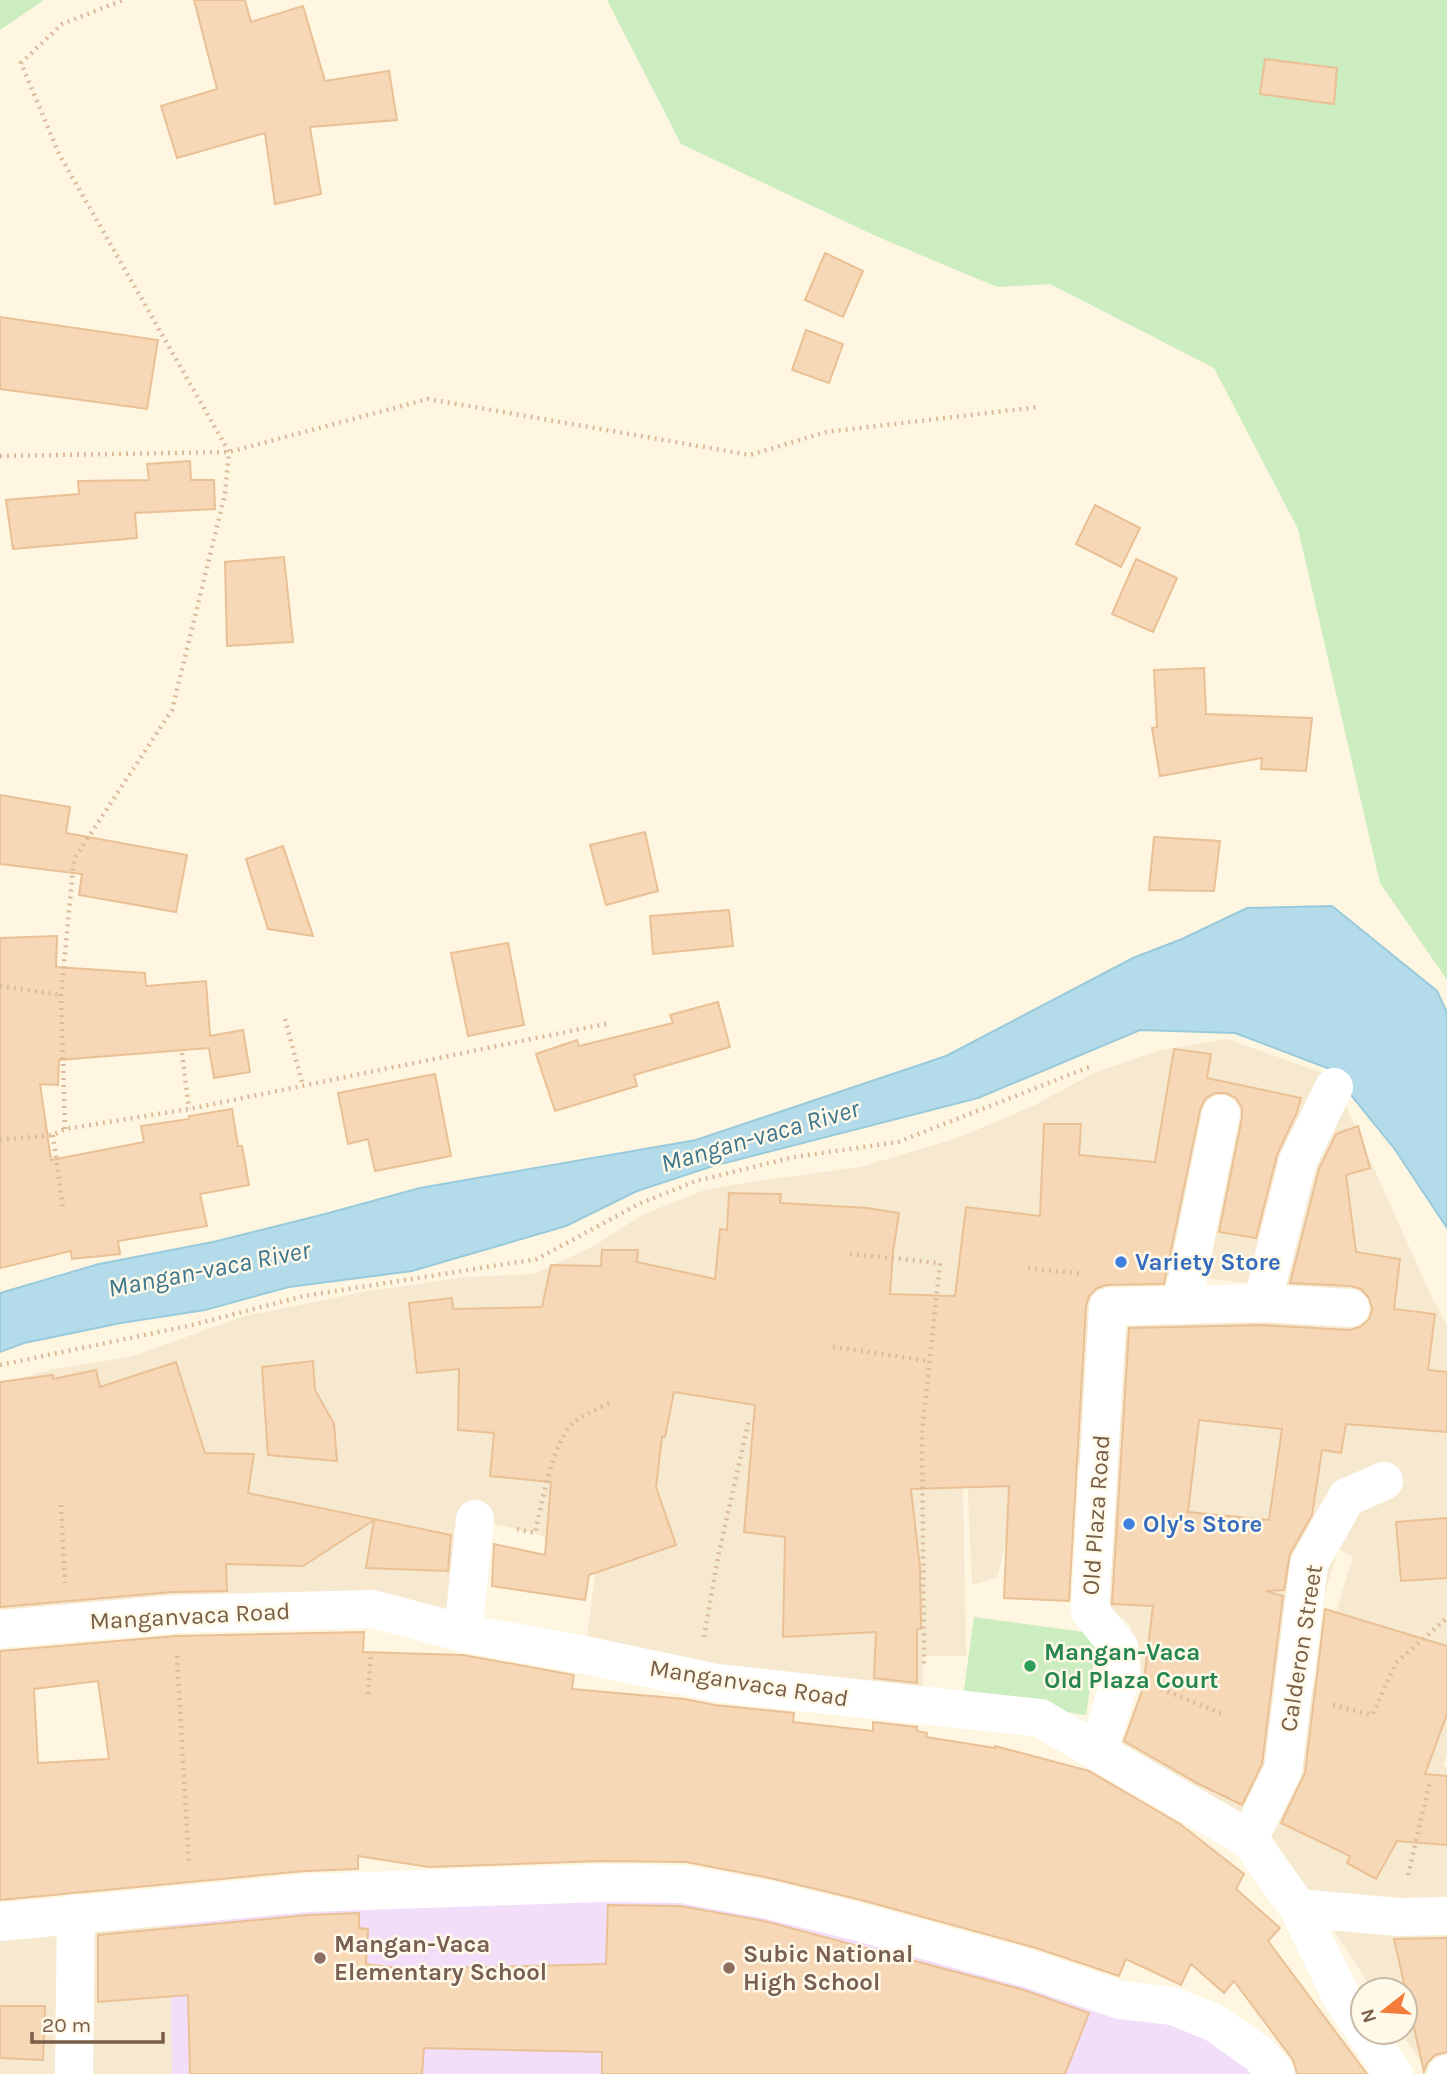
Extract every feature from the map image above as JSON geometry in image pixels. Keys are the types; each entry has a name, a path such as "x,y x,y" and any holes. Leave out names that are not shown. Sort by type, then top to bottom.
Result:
{"street":[{"path":"1262,1303 1298,1161 1334,1087"},
{"path":"1222,1114 1182,1305 1262,1303 1350,1308"},
{"name":"Old Plaza Road","path":"1122,1673 1119,1647 1090,1611 1108,1307 1182,1305"},
{"name":"Calderon Street","path":"1249,1839 1283,1770 1309,1564 1347,1497 1384,1481"},
{"path":"463,1633 475,1520"},
{"name":"Manganvaca Road","path":"0,1629 174,1614 373,1609 463,1633 717,1683 1040,1718 1249,1839 1298,1908 1349,2009"},
{"path":"1098,1752 1122,1673"},
{"path":"0,1922 307,1893 601,1883 682,1884 769,1900 855,1921 1030,1969 1120,2000 1173,2006 1215,2023 1260,2055 1276,2074"},
{"path":"1298,1908 1398,1917 1447,1916"},
{"path":"74,2074 75,1913"},
{"name":"Manganvaca Road","path":"1375,2046 1394,2074"}],"path":[{"path":"65,1129 61,995 74,859 172,710 225,494 229,452 60,154 21,63 62,24 123,0"},
{"path":"0,456 229,452 428,399 750,455 825,432 1038,407"},
{"path":"0,986 61,995"},
{"path":"285,1019 303,1086"},
{"path":"0,1140 53,1135 65,1129 189,1109 610,1023"},
{"path":"182,1053 189,1109"},
{"path":"0,1366 188,1326 303,1296 537,1259 641,1203 696,1181 794,1157 898,1142 1092,1066"},
{"path":"53,1135 63,1209"},
{"path":"850,1254 940,1263 922,1433 925,1707"},
{"path":"833,1347 929,1361"},
{"path":"535,1533 546,1485 562,1440 573,1423 612,1402"},
{"path":"703,1640 718,1557 749,1420"},
{"path":"61,1505 67,1622"},
{"path":"174,1614 191,1903"},
{"path":"1292,1694 1372,1715 1396,1663 1447,1618"},
{"path":"1122,1673 1225,1715"},
{"path":"1398,1917 1430,1781"}],"shaded area":[{"path":"1226,1039 1327,1074 1256,1284 1188,1276 1138,1275 1095,1279 1107,1292 1092,1466 1027,1461 997,1578 972,1585 967,1474 963,1487 966,1656 924,1656 922,1688 585,1655 597,1559 535,1533 475,1520 464,1621 0,1618 0,1383 55,1369 130,1357 245,1316 368,1291 466,1277 534,1274 594,1246 642,1215 702,1191 860,1167 954,1139 1031,1107 1094,1073 1157,1051"},
{"path":"1342,1097 1433,1300 1447,1324 1447,1755 1443,1766 1447,1767 1447,2074 1429,2074 1410,2046 1419,2046 1419,1976 1364,1976 1263,1823 1308,1703 1353,1557 1338,1549 1303,1668 1246,1816 1117,1753 1141,1693 1130,1625 1102,1603 1129,1300 1249,1305 1371,1323 1374,1298 1274,1286 1305,1165"},
{"name":"Subic National High School","path":"661,1891 1182,2022 1263,2074 172,2074 170,1914"},
{"path":"170,1914 172,2074 82,2074 86,1923"},
{"path":"66,1921 61,2074 0,2074 0,1926"}],"green space":[{"path":"0,0 44,0 0,30"},
{"path":"607,0 1447,0 1447,980 1380,883 1298,529 1214,368 1050,284 997,287 878,237 681,144"},
{"name":"Mangan-Vaca Old Plaza Court","path":"974,1617 1098,1634 1086,1715 963,1697"}],"water":[{"name":"Mangan-vaca River","path":"1332,906 1437,991 1447,1013 1447,1228 1394,1148 1330,1069 1235,1033 1140,1030 978,1098 713,1166 637,1191 566,1226 412,1271 289,1287 205,1310 121,1323 24,1343 0,1352 0,1293 99,1264 213,1242 420,1188 696,1140 946,1056 1133,958 1182,939 1247,908"}],"building":[{"path":"194,0 245,0 251,22 303,6 325,81 389,71 397,120 310,127 321,194 275,204 265,133 177,158 161,106 217,89"},
{"path":"1265,59 1337,68 1334,104 1260,94"},
{"path":"825,253 863,271 843,317 805,300"},
{"path":"0,317 158,340 147,409 0,389"},
{"path":"806,330 843,344 829,383 792,370"},
{"path":"190,461 191,480 214,480 215,509 135,513 137,538 13,549 6,500 79,494 78,481 149,480 147,464"},
{"path":"1095,505 1140,528 1121,567 1076,544"},
{"path":"284,557 293,642 227,646 225,562"},
{"path":"1136,559 1177,578 1153,632 1112,614"},
{"path":"1204,668 1206,714 1312,718 1306,771 1261,769 1262,758 1160,776 1152,728 1157,727 1154,670"},
{"path":"0,795 70,807 66,833 187,855 176,912 79,895 82,874 0,864"},
{"path":"645,832 658,891 606,905 590,845"},
{"path":"1154,837 1220,841 1214,891 1149,890"},
{"path":"283,846 313,936 268,929 246,859"},
{"path":"729,910 733,946 653,954 650,916"},
{"path":"57,936 56,967 145,973 146,986 206,981 210,1036 243,1030 250,1072 214,1078 209,1048 59,1060 58,1085 40,1084 51,1160 144,1142 141,1126 232,1109 238,1146 242,1146 249,1185 200,1194 207,1226 118,1241 120,1254 72,1259 71,1251 0,1268 0,938"},
{"path":"508,943 524,1025 468,1036 451,953"},
{"path":"718,1002 730,1047 634,1075 637,1086 555,1111 536,1054 577,1040 579,1046 673,1023 670,1015"},
{"path":"1174,1049 1211,1054 1207,1078 1301,1098 1277,1155 1256,1238 1219,1232 1242,1108 1236,1098 1226,1093 1215,1093 1205,1099 1200,1110 1164,1284 1107,1285 1097,1288 1089,1296 1086,1306 1069,1601 1004,1598 1009,1486 911,1489 920,1568 921,1629 917,1629 917,1683 874,1678 876,1632 783,1637 785,1537 744,1532 755,1405 674,1392 665,1437 662,1437 656,1487 676,1545 589,1575 585,1600 492,1586 494,1544 545,1555 551,1482 490,1476 494,1433 458,1430 459,1369 417,1373 409,1303 452,1298 453,1309 542,1307 551,1265 601,1266 602,1250 638,1250 637,1262 715,1279 720,1229 727,1230 729,1193 781,1194 780,1203 867,1208 899,1213 890,1294 955,1296 966,1207 1040,1216 1044,1124 1081,1124 1079,1155 1155,1162"},
{"path":"435,1074 451,1156 375,1171 368,1139 348,1144 338,1093"},
{"path":"1358,1126 1370,1168 1346,1175 1356,1252 1400,1259 1394,1309 1435,1314 1428,1370 1447,1372 1447,1432 1346,1424 1341,1453 1322,1450 1312,1515 1290,1554 1284,1590 1266,1591 1283,1596 1262,1764 1242,1805 1197,1783 1124,1741 1143,1688 1153,1606 1112,1604 1129,1328 1262,1325 1349,1330 1360,1327 1369,1319 1372,1309 1369,1298 1361,1289 1351,1286 1290,1283 1319,1169 1336,1134","holes":["1199,1420 1282,1429 1269,1520 1188,1512"]},
{"path":"313,1361 315,1390 334,1424 337,1461 268,1455 262,1367"},
{"path":"176,1362 205,1453 254,1454 248,1493 451,1535 448,1571 366,1568 374,1520 303,1566 226,1564 227,1591 172,1592 0,1607 0,1382 53,1375 53,1379 96,1370 100,1387"},
{"path":"1447,1518 1447,1578 1401,1581 1396,1522"},
{"path":"1325,1609 1447,1646 1447,1714 1425,1774 1447,1776 1447,1845 1397,1841 1376,1879 1347,1863 1350,1856 1281,1823 1305,1773"},
{"path":"364,1632 363,1652 463,1655 574,1675 572,1689 685,1699 715,1705 794,1713 793,1722 873,1731 873,1722 917,1727 917,1731 927,1733 926,1737 995,1746 1089,1771 1180,1824 1244,1874 1236,1889 1280,1928 1268,1941 1367,2074 1297,2074 1293,2060 1234,1981 1224,1993 1191,1964 1181,1985 1126,1959 1119,1976 1036,1948 861,1900 686,1862 601,1861 429,1867 358,1856 358,1869 305,1871 0,1900 0,1651 175,1636","holes":["98,1681 109,1759 38,1763 34,1689"]},
{"name":"Subic National High School","path":"608,1905 680,1906 764,1921 1024,1990 1089,2013 1065,2074 602,2074 602,2052 424,2048 422,2074 190,2074 188,1995 98,2002 98,1935 308,1915 359,1913 359,1928 368,1929 366,1964 406,1969 606,1964"},
{"path":"1447,1938 1447,2052 1435,2055 1427,2063 1424,2072 1418,2046 1419,1976 1402,1976 1394,1939"},
{"path":"0,2006 45,2006 43,2060 0,2058"}],"place":[{"name":"Variety Store","path":"1121,1262"},
{"name":"Oly's Store","path":"1129,1524"},
{"name":"Mangan-Vaca Old Plaza Court","path":"1030,1666"},
{"name":"Mangan-Vaca Elementary School","path":"320,1958"},
{"name":"Subic National High School","path":"729,1968"}]}
